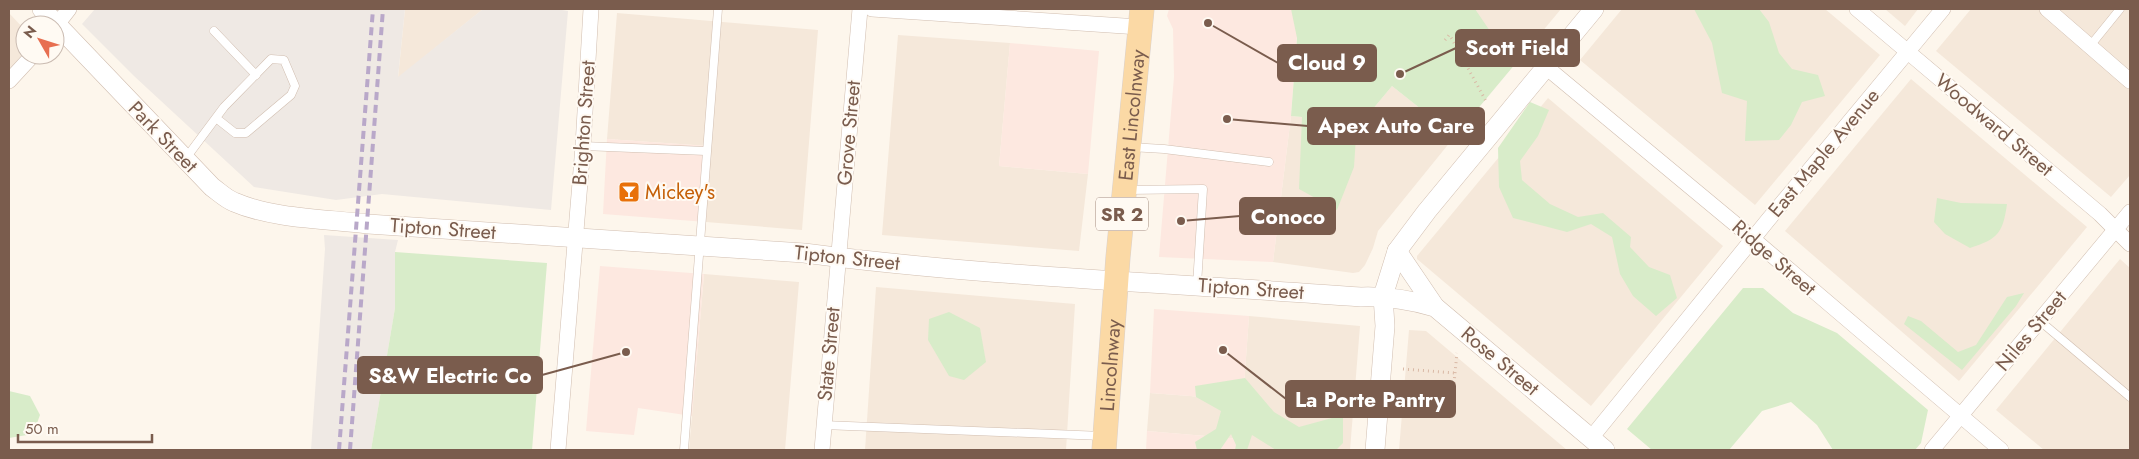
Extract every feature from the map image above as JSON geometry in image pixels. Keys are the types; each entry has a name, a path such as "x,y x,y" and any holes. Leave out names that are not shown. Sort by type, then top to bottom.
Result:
{"main road":[{"name":"East Lincolnway","path":"1116,281 1140,18"},
{"name":"Lincolnway","path":"1104,443 1116,281"}],"street":[{"name":"Brighton Street","path":"558,450 583,146 592,9"},
{"name":"Grove Street","path":"838,257 860,9"},
{"path":"872,9 1140,18"},
{"path":"1375,450 1384,326 1383,296 1397,251 1408,234 1594,9"},
{"name":"Woodward Street","path":"1857,9 2116,229 2130,244"},
{"name":"East Maple Avenue","path":"1598,444 1753,239 1943,9"},
{"path":"2047,9 2130,81"},
{"name":"Park Street","path":"65,35 212,187 233,202 255,209 312,219"},
{"path":"9,81 24,65"},
{"name":"Ridge Street","path":"1546,67 1753,239 2001,450"},
{"name":"Niles Street","path":"1932,450 2130,212"},
{"name":"Tipton Street","path":"312,219 804,253 1116,281 1383,296"},
{"path":"1397,251 1435,307"},
{"name":"State Street","path":"822,450 838,257"},
{"name":"Rose Street","path":"1383,296 1435,307 1598,444"}],"lane":[{"path":"684,450 718,9"},
{"path":"2090,46 2120,9"},
{"path":"214,31 256,75"},
{"path":"184,160 216,118 256,75 272,59 284,60 295,86 291,95 246,133 236,134 216,118"},
{"path":"583,146 706,151"},
{"path":"1128,147 1164,149 1268,162"},
{"path":"1124,190 1203,189 1197,285"},
{"path":"2040,320 2130,397"},
{"path":"823,425 1104,443"}],"path":[{"path":"1445,40 1449,35 1486,102"},
{"path":"1454,383 1457,353"},
{"path":"1403,369 1455,373"},
{"path":"1400,408 1453,412 1453,404"}],"shaded area":[{"path":"95,9 405,9 398,77 483,9 556,9 568,11 551,210 382,194 336,200 254,187 134,76 82,24"},
{"path":"405,9 483,9 398,78"},
{"path":"1169,9 1301,9 1298,22 1291,116 1273,262 1159,257 1174,77 1173,29 1167,16"},
{"path":"1451,9 1561,9 1516,63"},
{"path":"1622,9 1825,9 1880,55 1755,205 1580,60"},
{"path":"1885,9 1918,9 1905,26"},
{"path":"1971,9 2039,9 2130,88 2130,175 2111,197 1936,51"},
{"path":"2055,9 2130,9 2130,74"},
{"path":"9,13 15,19 15,63 9,69"},
{"path":"617,13 818,30 802,230 706,222 709,146 607,139"},
{"path":"898,35 1010,43 999,166 1088,174 1079,251 882,235"},
{"path":"1010,43 1099,51 1088,174 999,166"},
{"path":"1911,79 2087,227 1959,381 1785,231"},
{"path":"1392,86 1455,136 1378,231 1373,248 1365,265 1359,272 1353,273 1273,262 1291,116 1362,122"},
{"path":"1548,98 1723,246 1591,406 1417,259 1417,256"},
{"path":"607,139 709,146 706,222 603,214"},
{"path":"324,235 398,240 395,252 395,308 371,450 311,450 325,249"},
{"path":"2120,259 2130,268 2130,450 2044,450 1996,410"},
{"path":"600,266 704,274 692,416 638,408 634,435 586,431"},
{"path":"704,274 799,282 785,450 689,450"},
{"path":"876,287 1075,304 1066,450 865,450"},
{"path":"1154,309 1249,316 1243,400 1150,393"},
{"path":"1249,316 1360,326 1350,450 1240,450 1241,439 1147,431 1150,393 1243,400"},
{"path":"1409,330 1426,331 1567,450 1399,450"},
{"path":"1147,431 1241,439 1240,450 1146,450"}],"green space":[{"path":"1291,9 1475,9 1490,31 1512,49 1509,57 1516,63 1455,136 1392,86 1362,122 1357,121 1354,167 1337,210 1299,189 1302,117 1291,116 1297,38"},
{"path":"1694,9 1759,9 1769,22 1779,53 1792,69 1818,75 1825,96 1802,102 1791,125 1779,140 1745,141 1747,101 1722,93 1712,43"},
{"path":"1530,102 1549,110 1538,136 1520,161 1522,180 1550,204 1578,217 1603,213 1631,237 1630,247 1649,267 1670,275 1677,298 1656,316 1633,296 1620,274 1612,237 1591,224 1567,232 1513,218 1499,187 1498,148"},
{"path":"1937,198 1961,203 2007,204 1998,234 1970,248 1945,234 1934,222"},
{"path":"395,252 547,263 532,450 371,450 395,308"},
{"path":"1743,288 1763,288 1793,313 1837,333 1928,410 1921,443 1915,450 1833,450 1817,425 1791,402 1762,411 1729,450 1652,450 1627,429"},
{"path":"2024,293 2016,306 1962,370 1904,324 1908,316 1921,321 1958,352 1976,345 2007,297"},
{"path":"949,312 980,328 986,362 964,380 949,376 928,340 929,319"},
{"path":"1245,378 1274,412 1299,427 1343,415 1343,443 1336,450 1276,450 1252,435 1247,450 1235,450 1236,445 1231,434 1220,450 1197,450 1195,442 1216,429 1221,411 1196,397 1195,386"},
{"path":"9,391 30,396 40,415 33,434 9,438"}],"railway":[{"path":"339,450 373,9"},
{"path":"350,450 383,9"}],"place":[{"name":"Cloud 9","path":"1208,23"},
{"name":"Scott Field","path":"1400,74"},
{"name":"Apex Auto Care","path":"1227,119"},
{"name":"Mickey's","path":"629,192"},
{"name":"Conoco","path":"1181,221"},
{"name":"La Porte Pantry","path":"1223,350"},
{"name":"S&W Electric Co","path":"626,352"}]}
